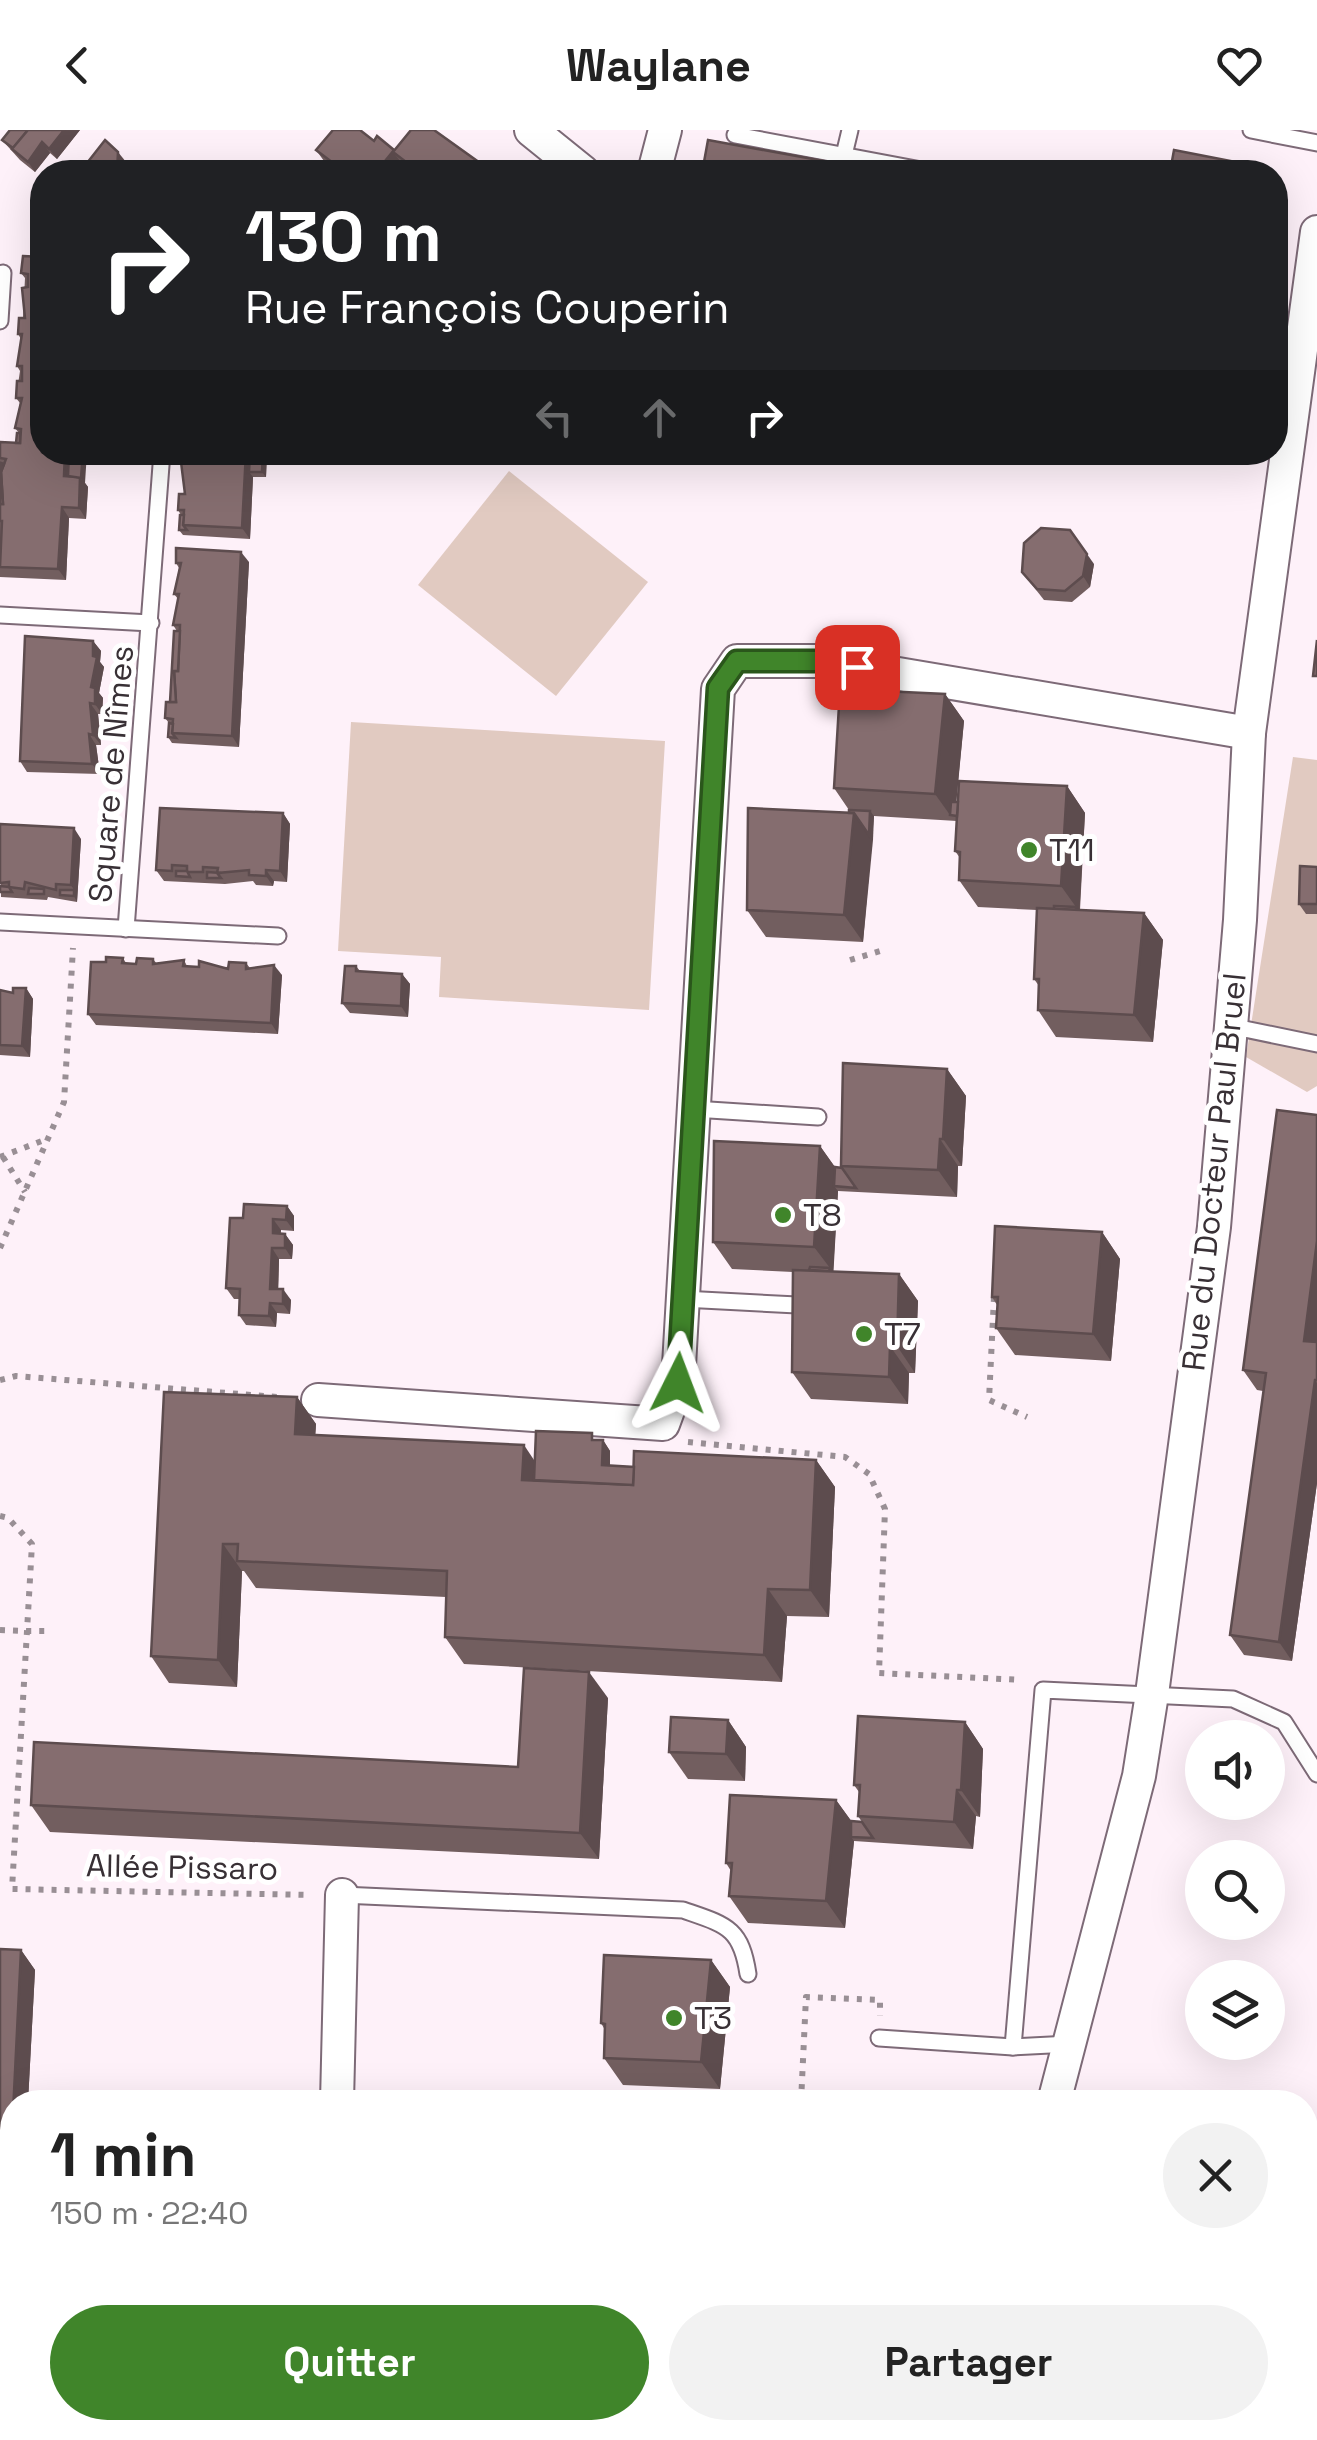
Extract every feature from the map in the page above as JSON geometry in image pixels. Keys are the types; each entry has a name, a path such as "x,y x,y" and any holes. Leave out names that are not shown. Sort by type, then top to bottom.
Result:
{"street":[{"path":"531,130 568,160"},
{"path":"657,160 665,130"},
{"name":"Rue du Docteur Paul Bruel","path":"1057,2090 1139,1776 1152,1694 1214,1227 1250,733 1306,404 1317,232"},
{"path":"318,1400 663,1424 678,1383 718,688 737,661 821,661 1250,733"},
{"path":"337,2090 342,1896"}],"lane":[{"path":"844,155 850,130"},
{"path":"1251,130 1317,143"},
{"path":"734,135 870,160"},
{"path":"0,322 3,274"},
{"name":"Square de Nîmes","path":"126,929 161,465"},
{"name":"Square de Nîmes","path":"0,615 151,623"},
{"name":"Square de Nîmes","path":"0,922 278,936"},
{"path":"1230,1026 1317,1044"},
{"path":"694,1109 818,1117"},
{"path":"683,1299 798,1304"},
{"path":"1013,2047 1042,1690 1233,1699 1284,1722 1317,1774"},
{"path":"342,1896 683,1910 723,1924 744,1944 748,1974"},
{"path":"879,2038 1013,2047 1070,2044"}],"path":[{"path":"0,1248 64,1102 74,926"},
{"path":"850,960 880,951"},
{"path":"25,1192 2,1157 48,1138"},
{"path":"994,1297 990,1400 1027,1417"},
{"path":"0,1380 16,1376 318,1400"},
{"path":"663,1424 686,1442 845,1457 869,1474 884,1509 879,1673 1034,1680 1042,1690"},
{"path":"0,1516 8,1518 32,1544 21,1741 31,1742"},
{"path":"0,1630 45,1630"},
{"name":"Allée Pissaro","path":"21,1741 12,1889 342,1896"},
{"path":"802,2090 806,1997 880,2000 879,2038"}],"shaded area":[{"path":"509,471 648,582 556,696 418,585"},
{"path":"351,722 665,741 649,1010 439,997 441,957 338,951"},
{"path":"1293,757 1317,760 1317,1086 1307,1092 1246,1057"}],"building":[{"path":"10,130 28,130 13,148 2,140"},
{"path":"28,130 64,130 49,149 42,142 28,162 12,149"},
{"path":"333,130 360,130 374,141 377,136 394,150 386,160 329,160 316,150"},
{"path":"411,130 434,130 476,160 403,160 393,152"},
{"path":"105,140 118,152 118,160 89,160"},
{"path":"708,140 818,160 704,160"},
{"path":"1174,150 1225,160 1172,160"},
{"path":"23,256 30,256 30,465 64,465 64,476 80,477 79,508 62,507 58,569 0,567 1,472 6,459 0,458 0,442 20,443 21,429 15,428 22,398 16,398 17,381 22,381 22,366 17,366 22,334 18,334 19,318 25,318 22,288 28,287 28,274 21,273"},
{"path":"1,463 4,464 3,504 0,504"},
{"path":"68,465 82,465 81,478 68,476"},
{"path":"181,465 245,465 242,528 183,525 184,510 178,510 179,494 185,494"},
{"path":"249,465 262,465 262,472 249,472"},
{"path":"180,515 184,515 187,530 179,530"},
{"path":"1041,528 1070,530 1087,554 1083,576 1065,591 1037,589 1022,572 1024,543"},
{"path":"176,548 241,552 232,736 172,733 173,719 165,718 166,702 176,702 174,671 178,671 180,625 173,625 179,594 174,594 181,563 176,563"},
{"path":"174,631 180,631 178,671 174,671 176,702 170,702"},
{"path":"25,636 93,641 93,656 97,657 91,687 95,688 95,704 90,703 92,764 20,761"},
{"path":"1317,640 1317,676 1313,676"},
{"path":"840,689 945,694 935,794 834,788"},
{"name":"T11","path":"959,781 1067,786 1061,886 959,880 960,852 955,851"},
{"path":"951,802 958,802 957,816 950,815"},
{"path":"160,808 283,813 280,871 266,870 266,876 249,875 249,870 217,873 218,868 203,867 203,872 187,872 187,866 172,865 172,871 156,870"},
{"path":"748,808 854,813 844,915 747,910"},
{"path":"849,810 870,811 869,835 854,813"},
{"path":"0,824 74,828 71,885 56,884 56,890 25,882 24,889 9,887 9,882 0,883"},
{"path":"1300,866 1317,867 1317,904 1299,904"},
{"path":"176,871 187,871 190,877 176,876"},
{"path":"207,872 221,873 217,873 221,878 207,878"},
{"path":"29,888 44,889 44,894 28,894"},
{"path":"60,890 74,890 74,896 60,895"},
{"path":"1076,907 1076,910 1054,909"},
{"path":"1037,908 1144,913 1134,1015 1038,1010 1039,979 1034,979"},
{"path":"106,957 136,964 137,958 153,959 153,964 184,960 183,966 199,967 199,961 228,969 229,962 246,963 246,969 274,965 271,1023 88,1014 91,962 106,962"},
{"path":"345,966 356,966 356,971 402,974 401,1006 342,1003"},
{"path":"13,988 26,988 22,1046 0,1045 0,990 13,993"},
{"path":"843,1063 947,1069 938,1170 841,1166"},
{"path":"1277,1110 1317,1115 1317,1241 1304,1341 1317,1342 1317,1380 1279,1642 1230,1635 1266,1373 1243,1370"},
{"path":"714,1141 820,1146 814,1247 713,1242"},
{"path":"835,1167 842,1168 856,1188 834,1186"},
{"path":"244,1204 287,1206 286,1220 273,1219 273,1233 285,1234 285,1248 272,1248 270,1289 283,1289 283,1304 270,1303 269,1316 239,1315 240,1289 226,1288 230,1218 243,1218"},
{"path":"995,1226 1102,1232 1093,1334 996,1328 998,1297 992,1297"},
{"name":"T7","path":"793,1270 899,1274 897,1346 890,1346 889,1377 792,1372"},
{"path":"164,1392 297,1397 295,1434 524,1445 522,1480 633,1485 634,1451 816,1460 810,1590 768,1589 764,1655 445,1637 447,1571 237,1561 238,1544 223,1544 218,1660 151,1656"},
{"path":"536,1431 592,1433 592,1440 603,1440 602,1465 634,1467 633,1485 534,1480"},
{"path":"524,1668 589,1672 580,1833 31,1805 34,1742 518,1767"},
{"path":"858,1716 965,1722 961,1790 957,1790 954,1822 858,1816 860,1785 854,1785"},
{"path":"671,1717 728,1720 726,1754 669,1752"},
{"path":"730,1795 836,1800 826,1901 729,1896 732,1863 726,1863"},
{"path":"851,1821 862,1822 873,1838 851,1837"},
{"path":"0,1949 21,1950 14,2090 0,2090"},
{"name":"T3","path":"604,1955 711,1960 701,2062 604,2058"}],"place":[{"name":"T11","path":"1029,850"},
{"name":"T8","path":"783,1215"},
{"name":"T7","path":"864,1334"},
{"name":"T3","path":"674,2018"}],"route":[{"path":"678,1383 718,688 737,661 821,661 857,667"}]}
